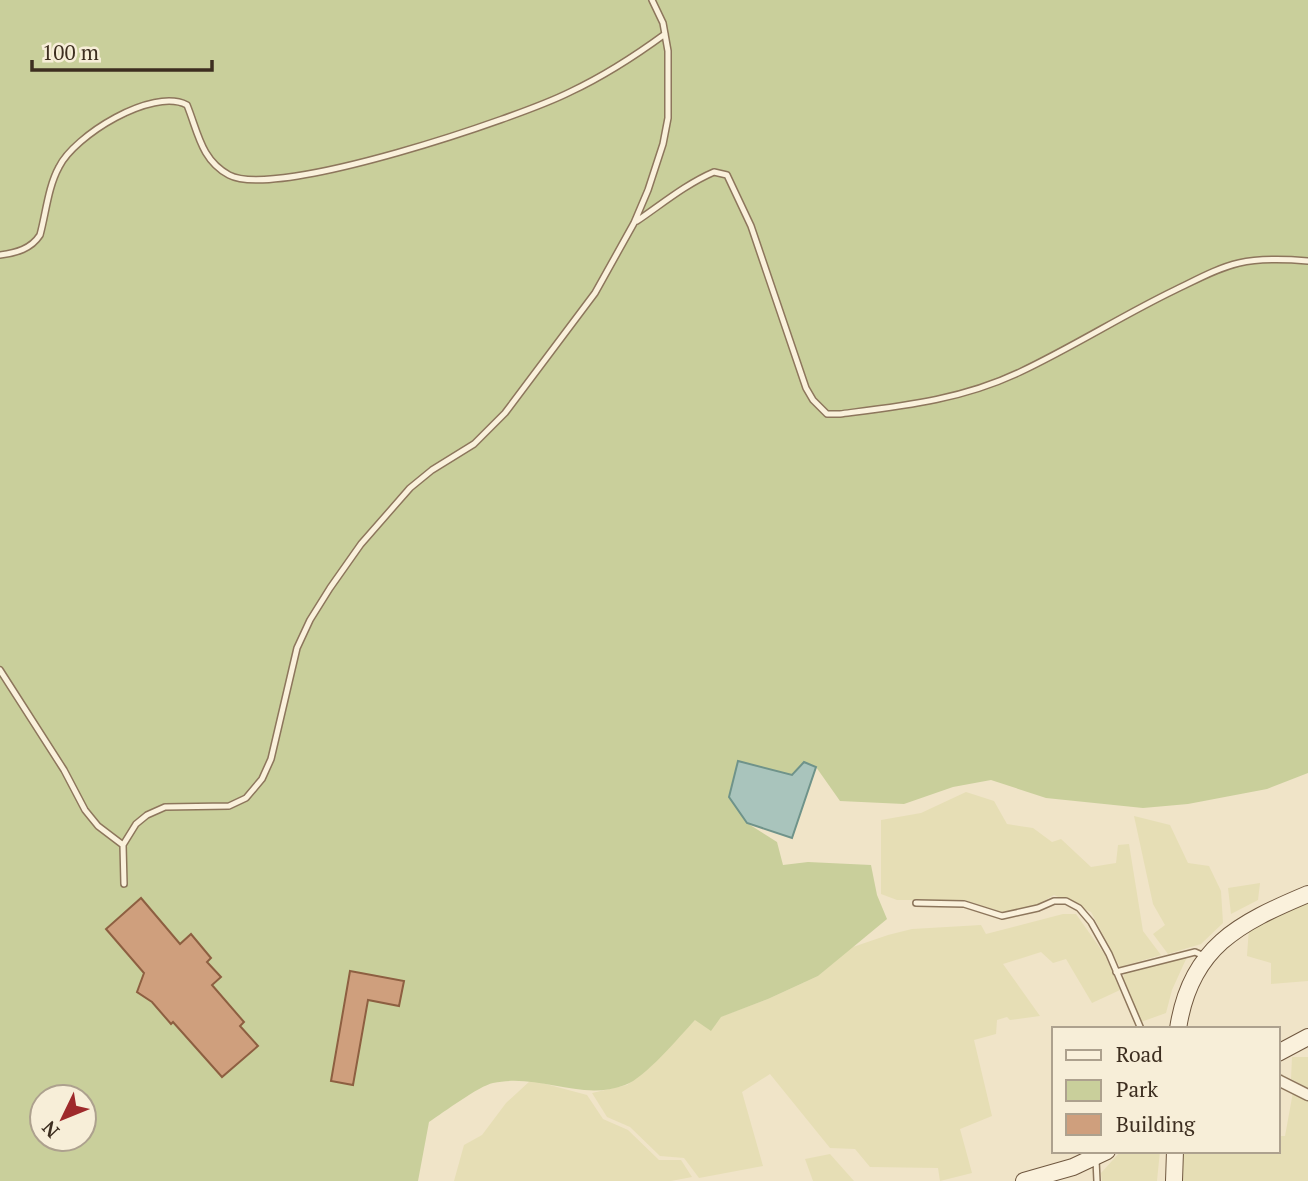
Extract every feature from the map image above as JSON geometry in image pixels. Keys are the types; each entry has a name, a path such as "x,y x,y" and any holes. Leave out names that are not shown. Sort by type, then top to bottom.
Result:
{"street":[{"path":"1178,1027 1191,979 1206,958 1241,925 1308,894"},
{"path":"1280,1052 1308,1037"},
{"path":"1280,1081 1308,1095"},
{"path":"1174,1181 1175,1153"},
{"path":"1024,1181 1073,1167 1101,1154"}],"lane":[{"path":"124,884 123,845 136,824 147,815 165,807 229,806 254,791 271,759 298,648 310,620 330,588 385,514 410,488 432,470 474,444 505,413 595,293 634,223 663,144 668,118 668,51 663,23 652,0"},
{"path":"0,256 16,253 36,241 40,235 60,164 105,123 132,109 155,102 180,102 187,105 203,150 221,170 232,177 245,180 292,177 352,165 461,134 534,108 596,79 665,34"},
{"path":"634,223 705,176 714,172 727,176 751,226 806,388 827,414 891,407 960,395 1020,372 1209,274 1238,263 1260,260 1308,261"},
{"path":"0,670 64,770 85,810 98,826 123,845"},
{"path":"916,903 964,904 1002,916 1038,908 1054,901 1066,901 1079,908 1091,922 1140,1027"},
{"path":"1116,972 1195,952 1206,958"},
{"path":"1097,1181 1101,1154"}],"shaded area":[{"path":"966,792 994,801 1007,824 1033,828 1052,842 1061,839 1091,867 1116,863 1118,845 1129,844 1143,931 1161,955 1120,967 1091,912 1054,895 1037,905 1002,912 965,900 897,900 881,894 881,820 921,813"},
{"path":"1134,816 1170,825 1188,863 1209,866 1221,891 1223,923 1201,944 1168,954 1153,934 1165,925 1153,904"},
{"path":"1260,883 1258,900 1231,914 1228,888"},
{"path":"1308,903 1308,981 1271,984 1271,963 1247,956 1249,928"},
{"path":"1063,914 1076,914 1105,955 1120,990 1092,1003 1066,959 1053,963 1041,952 1003,964 1040,1016 997,1020 996,1034 974,1040 992,1116 960,1129 972,1173 940,1181 938,1168 870,1167 855,1149 830,1148 770,1074 742,1092 763,1166 699,1178 684,1158 660,1156 630,1127 607,1117 592,1093 627,1085 650,1067 695,1020 720,1017 818,976 850,948 912,929 981,925 986,934"},
{"path":"1187,957 1172,990 1166,1013 1141,1022 1122,980 1125,973"},
{"path":"1292,1057 1308,1057 1308,1088 1291,1079"},
{"path":"531,1080 587,1095 603,1119 628,1130 659,1160 681,1160 692,1177 671,1181 454,1181 464,1145 482,1135 506,1103"},
{"path":"1293,1092 1308,1100 1308,1181 1182,1181 1182,1153 1280,1153 1280,1136 1285,1136"},
{"path":"1119,1153 1160,1153 1157,1181 1102,1181 1101,1173"},
{"path":"830,1154 854,1181 813,1181 805,1159"}],"green space":[{"path":"0,0 1308,0 1308,773 1267,789 1188,804 1143,808 1046,798 991,780 953,787 904,804 840,801 816,767 804,762 792,775 738,761 747,823 777,842 783,865 808,862 871,865 877,895 887,919 818,976 721,1017 711,1031 695,1020 652,1066 625,1085 592,1090 510,1081 493,1083 479,1089 429,1122 418,1181 0,1181"}],"water":[{"path":"738,761 792,775 804,762 816,767 792,838 747,823 729,797"}],"building":[{"path":"141,898 180,944 191,934 211,958 207,962 221,977 212,985 244,1022 240,1026 258,1046 222,1077 173,1022 171,1024 152,1002 137,992 144,973 106,929"},
{"path":"350,971 404,981 399,1006 368,1000 353,1085 331,1081"}]}
